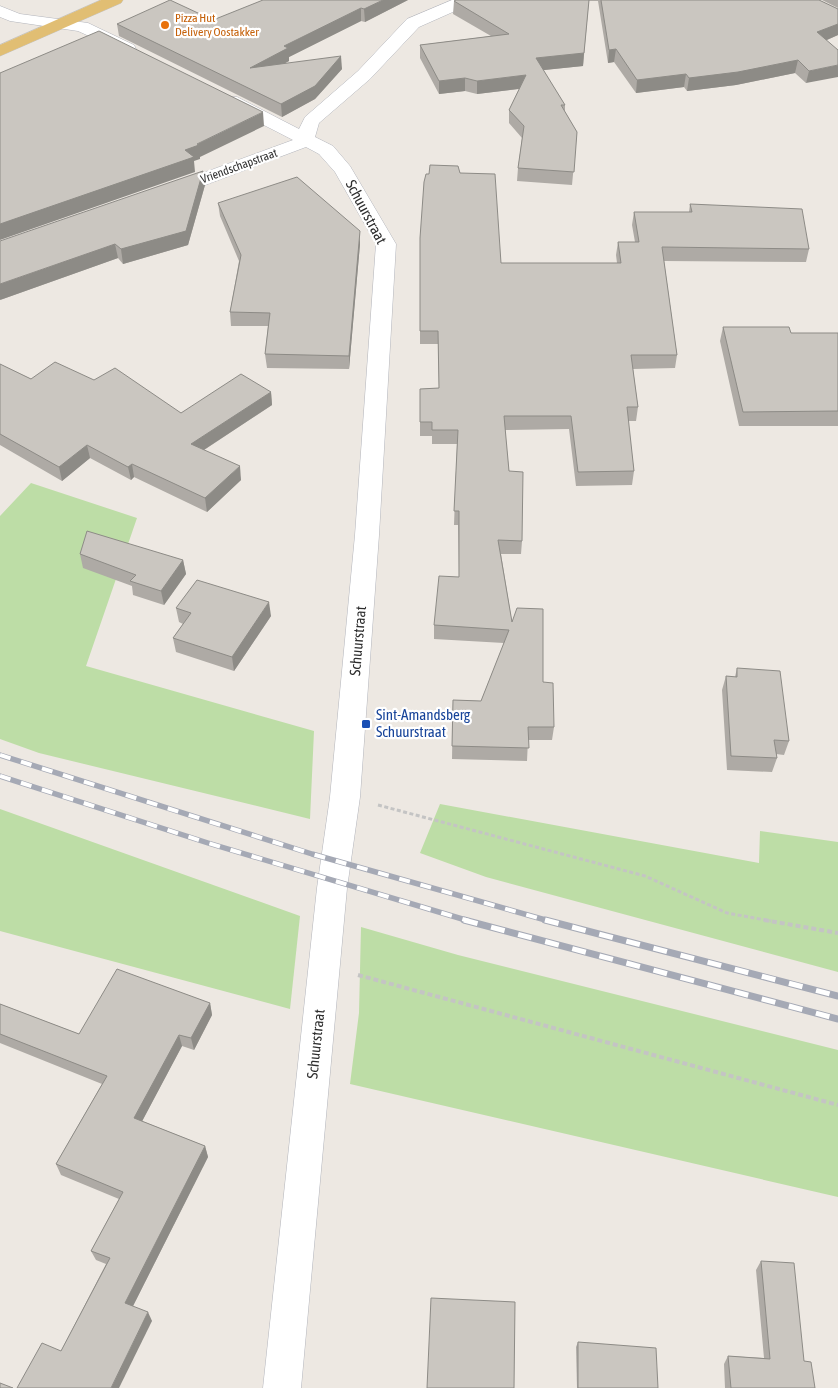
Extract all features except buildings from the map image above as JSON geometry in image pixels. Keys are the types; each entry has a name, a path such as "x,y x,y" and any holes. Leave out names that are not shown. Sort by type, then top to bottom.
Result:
{"main road":[{"path":"0,51 89,0"},
{"path":"0,39 115,0"}],"street":[{"path":"306,138 311,121 364,75 412,23 467,0"},
{"path":"0,11 16,18 82,27 141,56"},
{"name":"Schuurstraat","path":"220,96 306,138 326,150 343,170 386,244 367,535 345,797 324,966 282,1388"},
{"name":"Vriendschapstraat","path":"150,198 298,145 306,138"}],"path":[{"path":"345,797 645,876 727,913 838,933"},
{"path":"324,966 838,1105"}],"green space":[{"path":"31,483 137,518 86,666 314,731 310,819 39,753 0,739 0,516"},
{"path":"440,804 759,863 760,831 838,842 838,972 486,877 420,853"},
{"path":"0,809 300,916 290,1009 0,931"},
{"path":"361,927 458,955 838,1050 838,1197 350,1084 359,1013"}],"railway":[{"path":"0,755 312,854 549,921"},
{"path":"0,776 208,843 469,921"},
{"path":"464,920 838,1019"},
{"path":"545,920 838,996"}],"place":[{"name":"Pizza Hut Delivery Oostakker","path":"165,25"},
{"name":"Sint-Amandsberg Schuurstraat","path":"366,724"}]}
